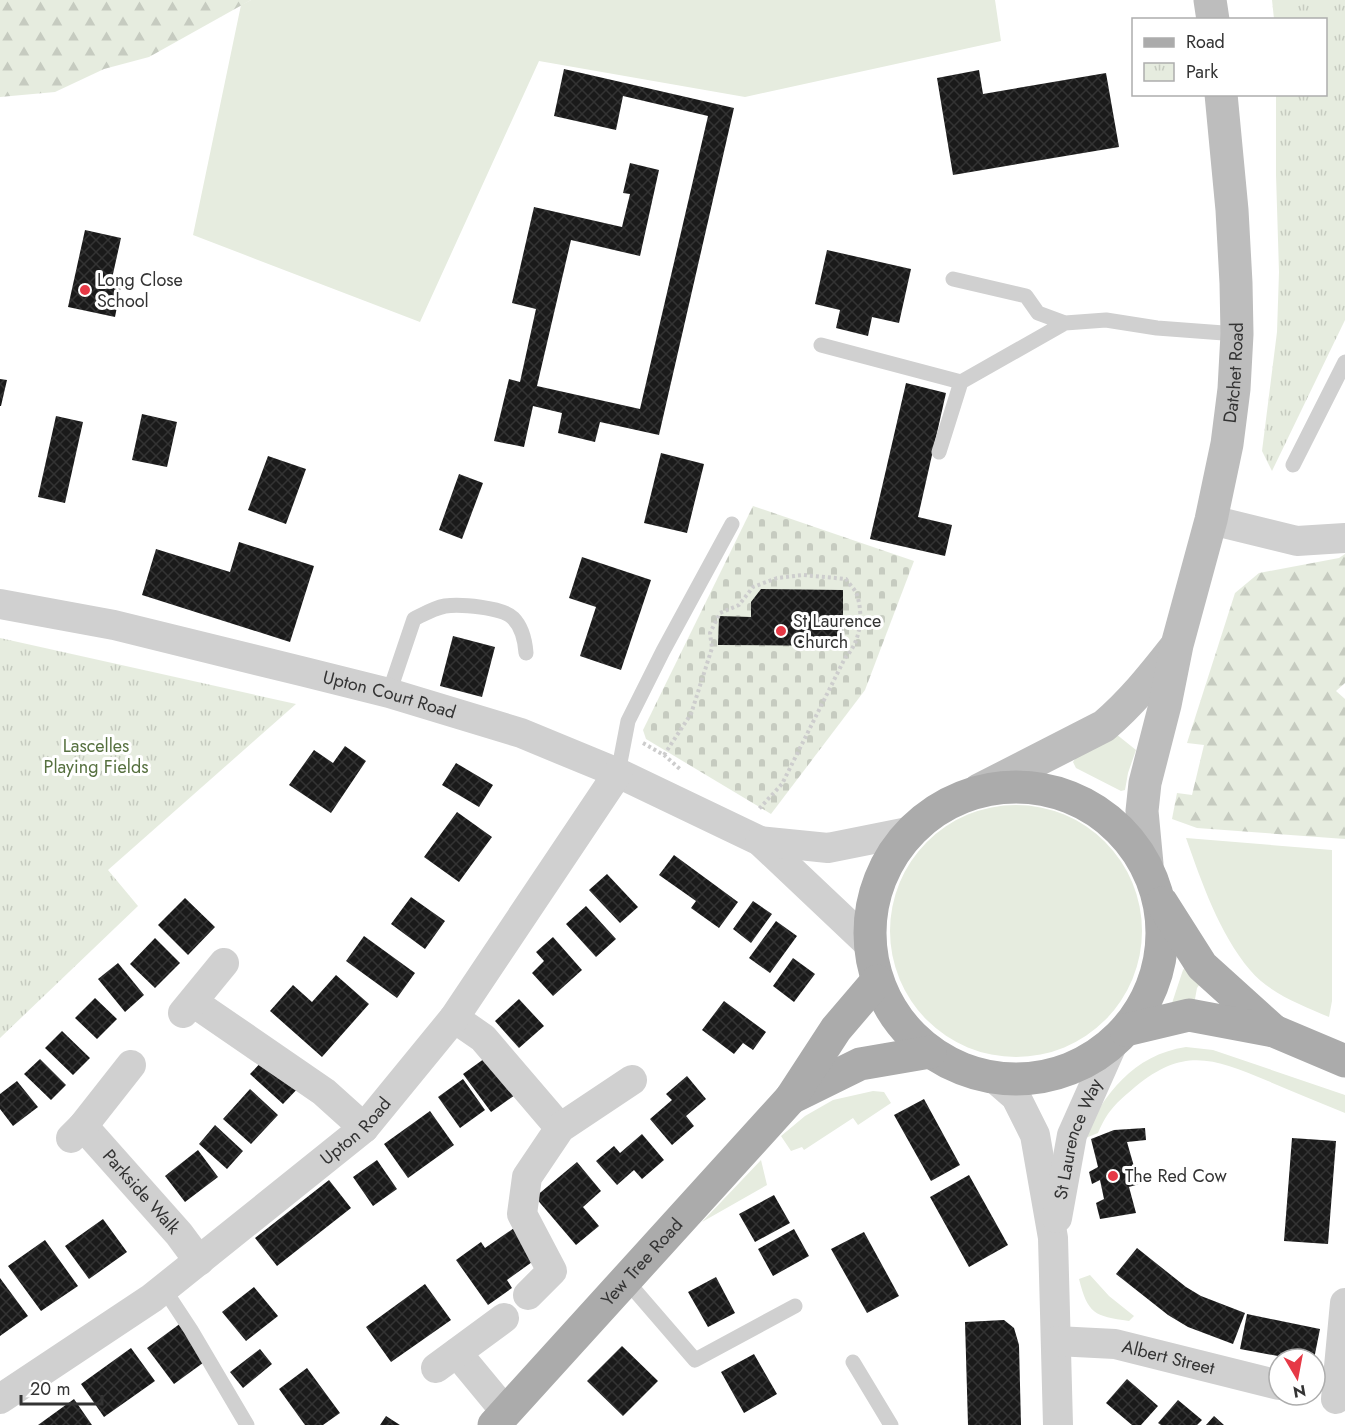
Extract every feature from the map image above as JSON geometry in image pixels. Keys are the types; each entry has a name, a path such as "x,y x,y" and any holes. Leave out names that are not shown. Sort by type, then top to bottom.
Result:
{"main road":[{"path":"1210,0 1213,18"},
{"name":"Datchet Road","path":"1147,864 1142,811 1145,783 1165,705 1177,645 1211,520 1227,444 1234,389 1237,334 1232,210 1221,96"},
{"name":"Datchet Road","path":"979,790 1104,726 1143,687 1177,645"},
{"path":"1274,1031 1202,966 1161,901 1147,864 1125,832 1095,807 1069,795 1060,792 979,790 941,806 908,832 884,867 871,907 869,944 877,981 898,1020 930,1052 960,1068 993,1077 1035,1078 1077,1067 1120,1037 1189,1015 1274,1031 1345,1061"},
{"path":"1120,1037 1146,1002 1159,970 1164,935 1161,901"},
{"name":"Yew Tree Road","path":"500,1418 791,1098 837,1029 877,981"},
{"name":"Yew Tree Road","path":"791,1098 860,1064 930,1052"}],"street":[{"path":"1211,520 1297,541 1345,538"},
{"name":"Upton Court Road","path":"0,604 114,626 388,693 521,733 618,773 760,841 869,944"},
{"name":"Upton Road","path":"0,1399 164,1289 364,1128 454,1018 618,773"},
{"name":"Upton Court Road","path":"760,841 828,848 908,832"},
{"path":"224,963 188,1007 324,1092 364,1128"},
{"path":"454,1018 483,1038 560,1128"},
{"name":"St Laurence Way","path":"1053,1238 1072,1135 1120,1037"},
{"name":"Parkside Walk","path":"131,1065 77,1132 179,1234 199,1261"},
{"name":"St Laurence Way","path":"993,1077 1016,1097 1035,1135 1053,1238 1058,1425"},
{"path":"528,1295 552,1271 522,1214 527,1177 560,1128 632,1080"},
{"path":"1332,1398 1345,1303"},
{"path":"500,1418 446,1361 504,1318"},
{"name":"Albert Street","path":"1056,1341 1115,1344 1267,1382"}],"lane":[{"path":"953,279 1026,296 1038,313 1065,323 1106,320 1157,328 1237,334"},
{"path":"939,452 962,382 1065,323"},
{"path":"821,345 962,382"},
{"path":"1293,465 1345,362"},
{"path":"618,773 628,721 732,524"},
{"path":"388,693 414,619 428,611 445,606 487,608 511,616 519,626 525,641 526,652"},
{"path":"625,1279 695,1360 795,1306"},
{"path":"164,1289 247,1425"},
{"path":"853,1362 891,1425"}],"path":[{"path":"664,755 691,714 712,648 710,633 720,613 739,605 753,587 777,578 803,575 846,579 857,594 861,626 853,650 845,658 782,784 758,810"}],"green space":[{"path":"0,0 251,0 149,57 104,69 55,92 0,97"},
{"path":"251,0 995,0 1001,41 745,97 539,61 420,322 193,235 241,5"},
{"path":"1272,0 1345,0 1345,320 1272,471 1262,451 1277,332 1279,272 1276,96 1327,96 1327,18 1274,18"},
{"path":"753,506 914,561 865,690 771,814 646,739 643,730"},
{"path":"1345,554 1345,683 1336,691 1345,699 1345,839 1197,828 1172,819 1177,793 1192,795 1204,745 1187,743 1235,593 1259,573 1339,558"},
{"name":"Lascelles Playing Fields","path":"0,638 296,704 108,870 138,906 0,1038"},
{"path":"1116,734 1136,750 1125,790 1121,791 1076,768 1073,762 1077,756"},
{"path":"1016,805 1040,808 1064,815 1086,827 1105,842 1120,861 1132,883 1139,907 1142,931 1139,955 1132,979 1120,1001 1105,1020 1086,1035 1064,1047 1040,1054 1016,1057 992,1054 968,1047 946,1035 927,1020 912,1001 900,979 893,955 890,931 893,907 900,883 912,861 927,842 946,827 968,815 992,808"},
{"path":"1186,838 1332,850 1332,1001 1329,1017 1277,992 1250,970 1220,924"},
{"path":"1187,965 1203,980 1197,988 1193,1010 1172,1003 1183,970"},
{"path":"1186,1047 1213,1050 1345,1095 1345,1113 1231,1067 1200,1060 1185,1061 1153,1074 1135,1087 1113,1107 1098,1133 1083,1139 1100,1107 1122,1079 1150,1058"},
{"path":"873,1091 884,1092 891,1103 858,1125 853,1118 804,1150 802,1147 791,1151 781,1136 805,1116 833,1100"},
{"path":"761,1160 767,1185 702,1222"},
{"path":"1090,1275 1109,1296 1134,1316 1129,1321 1100,1315 1094,1311 1086,1300 1079,1279"}],"building":[{"path":"564,69 734,108 659,435 600,422 595,442 558,433 562,413 533,406 524,447 494,441 509,379 520,382 536,309 512,303 534,207 622,227 630,194 623,193 630,163 659,170 640,256 571,240 537,386 640,409 708,116 623,96 616,130 554,116"},
{"path":"979,70 983,94 1106,73 1119,147 953,175 937,78"},
{"path":"85,230 121,238 111,283 121,286 115,317 68,307"},
{"path":"827,250 911,269 899,323 872,317 868,336 836,328 840,310 815,304"},
{"path":"0,379 7,380 1,406 0,406"},
{"path":"906,383 946,393 918,517 952,525 945,556 870,539"},
{"path":"142,414 177,422 167,467 132,460"},
{"path":"56,416 83,422 65,503 38,497"},
{"path":"661,453 704,464 687,533 644,523"},
{"path":"268,456 306,469 286,524 248,510"},
{"path":"459,474 483,483 462,539 439,530"},
{"path":"239,542 314,566 290,642 142,595 156,549 230,572"},
{"path":"582,557 651,580 621,670 580,656 596,607 569,598"},
{"name":"St Laurence Church","path":"761,589 843,590 843,646 718,645 719,616 751,617 751,602"},
{"path":"453,636 495,647 482,697 440,686"},
{"path":"345,746 366,761 331,813 289,785 314,750 333,763"},
{"path":"456,763 493,785 479,807 442,785"},
{"path":"457,812 492,837 459,882 424,857"},
{"path":"674,855 738,902 719,928 691,908 696,901 659,875"},
{"path":"607,874 638,907 620,923 589,890"},
{"path":"411,897 445,921 425,949 391,924"},
{"path":"185,898 215,927 188,955 158,925"},
{"path":"753,901 772,914 751,943 733,929"},
{"path":"586,906 616,939 596,957 566,924"},
{"path":"776,921 797,936 770,973 749,958"},
{"path":"364,936 415,973 397,998 346,961"},
{"path":"553,937 582,970 553,996 532,973 544,961 536,952"},
{"path":"155,938 180,963 155,988 130,964"},
{"path":"793,958 815,974 794,1002 773,986"},
{"path":"118,963 144,995 125,1012 98,979"},
{"path":"336,975 369,1004 322,1057 270,1011 293,985 312,1002"},
{"path":"95,998 117,1019 97,1039 75,1018"},
{"path":"519,999 544,1026 519,1048 495,1021"},
{"path":"724,1001 766,1032 753,1050 743,1043 734,1054 702,1030"},
{"path":"62,1031 90,1058 73,1075 45,1048"},
{"path":"268,1055 301,1085 283,1104 250,1074"},
{"path":"488,1056 515,1095 491,1112 463,1074"},
{"path":"40,1059 66,1085 51,1100 24,1074"},
{"path":"687,1076 706,1099 686,1116 694,1126 672,1145 650,1119 672,1100 666,1094"},
{"path":"463,1079 485,1110 460,1128 438,1097"},
{"path":"17,1081 38,1107 13,1126 0,1109 0,1094"},
{"path":"250,1089 278,1115 251,1144 223,1119"},
{"path":"924,1099 960,1165 931,1181 894,1115"},
{"path":"430,1111 454,1145 408,1178 384,1144"},
{"path":"215,1125 243,1151 227,1169 199,1144"},
{"name":"The Red Cow","path":"1145,1128 1146,1140 1127,1142 1139,1184 1129,1187 1136,1213 1100,1219 1096,1203 1104,1199 1100,1180 1092,1184 1089,1172 1098,1167 1091,1139 1114,1130"},
{"path":"642,1134 664,1160 642,1179 634,1170 617,1185 596,1161 614,1146 620,1153"},
{"path":"1292,1138 1336,1141 1328,1244 1284,1241"},
{"path":"198,1150 218,1177 185,1202 165,1176"},
{"path":"377,1160 397,1189 373,1206 353,1177"},
{"path":"577,1162 601,1191 583,1207 599,1226 576,1245 535,1197"},
{"path":"969,1175 1008,1245 969,1267 930,1197"},
{"path":"329,1180 351,1208 277,1266 255,1238"},
{"path":"774,1195 790,1223 755,1242 739,1214"},
{"path":"103,1219 127,1252 89,1279 65,1246"},
{"path":"517,1226 539,1257 507,1280 512,1288 488,1305 456,1260 481,1242 485,1248"},
{"path":"794,1229 809,1256 773,1276 758,1249"},
{"path":"864,1232 899,1296 867,1313 831,1249"},
{"path":"45,1240 78,1286 41,1311 8,1266"},
{"path":"1137,1248 1186,1287 1201,1296 1245,1313 1233,1344 1188,1327 1168,1315 1116,1274"},
{"path":"716,1277 735,1313 708,1327 688,1292"},
{"path":"0,1278 28,1316 0,1336"},
{"path":"425,1284 451,1320 391,1362 366,1327"},
{"path":"254,1287 278,1316 246,1341 222,1312"},
{"path":"1247,1314 1320,1329 1316,1347 1267,1347 1267,1354 1240,1349"},
{"path":"1004,1320 1014,1328 1019,1345 1021,1425 968,1425 965,1322"},
{"path":"181,1323 207,1360 174,1384 147,1348"},
{"path":"622,1346 658,1381 623,1416 587,1381"},
{"path":"131,1348 155,1381 104,1417 81,1384"},
{"path":"260,1349 272,1364 243,1388 230,1372"},
{"path":"754,1354 777,1394 744,1413 721,1372"},
{"path":"307,1368 340,1413 323,1425 305,1425 279,1389"},
{"path":"1127,1379 1158,1406 1141,1425 1132,1425 1106,1403"},
{"path":"74,1399 92,1425 38,1425"},
{"path":"1178,1400 1202,1420 1197,1425 1161,1425 1158,1423"},
{"path":"386,1416 400,1425 380,1425"},
{"path":"1214,1416 1224,1425 1206,1425"}],"place":[{"name":"Long Close School","path":"85,290"},
{"name":"St Laurence Church","path":"781,631"},
{"name":"The Red Cow","path":"1113,1176"}]}
